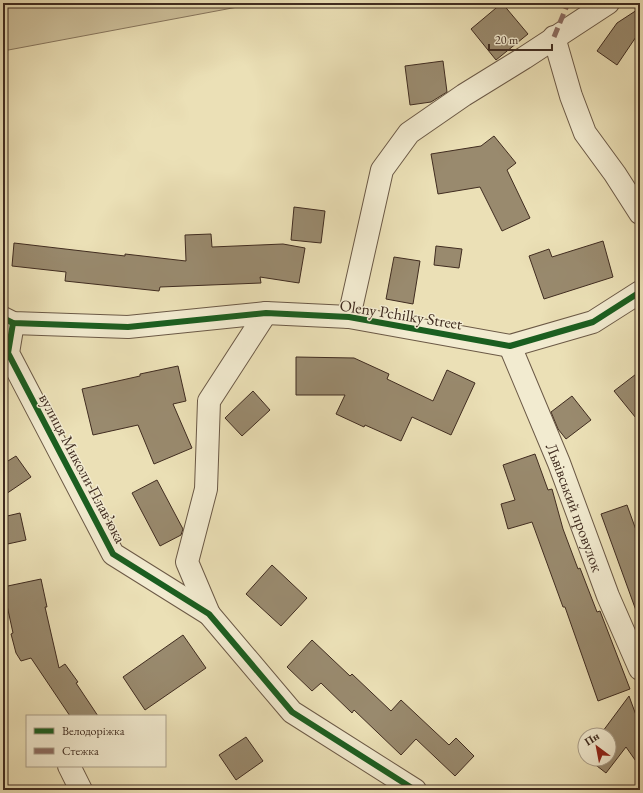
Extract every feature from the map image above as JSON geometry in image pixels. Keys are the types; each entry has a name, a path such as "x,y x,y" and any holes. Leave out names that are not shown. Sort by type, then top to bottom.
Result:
{"street":[{"name":"Oleny Pchilky Street","path":"349,317 382,170 409,133 464,95 608,3"},
{"path":"554,37 571,96 585,134 615,174 640,213"},
{"name":"Oleny Pchilky Street","path":"8,321 128,326 266,313 349,317 510,346 593,322 640,292"},
{"name":"вулиця Миколи Плавʼюка","path":"266,313 209,401 206,489 187,562 209,614 292,712 415,790"},
{"name":"вулиця Миколи Плавʼюка","path":"8,321 8,353 113,554 209,614"},
{"name":"Львівський провулок","path":"510,346 559,463 608,596 640,669"},
{"path":"70,767 81,790"}],"shaded area":[{"path":"3,3 259,3 3,51"}],"building":[{"path":"502,3 528,34 496,60 471,29"},
{"path":"640,8 640,31 617,65 597,51 617,23"},
{"path":"443,61 447,92 431,102 410,105 405,66"},
{"path":"494,136 516,163 507,170 530,218 502,231 480,187 438,194 431,154 481,146"},
{"path":"294,207 325,211 321,243 291,240"},
{"path":"211,234 212,247 283,244 305,248 299,283 260,277 261,283 160,287 159,291 65,281 66,272 12,266 14,243 125,256 125,254 186,261 185,235"},
{"path":"603,241 613,277 544,299 529,256 549,249 552,257"},
{"path":"436,246 462,249 459,268 434,265"},
{"path":"394,257 420,261 413,304 386,299"},
{"path":"296,357 354,358 389,374 387,379 433,401 447,370 475,383 451,435 412,417 401,441 365,425 364,427 336,414 345,395 296,395"},
{"path":"178,366 186,401 173,404 192,448 154,464 138,425 93,435 82,389"},
{"path":"640,371 640,423 614,391"},
{"path":"253,391 270,410 242,436 225,418"},
{"path":"572,396 591,420 566,439 558,429 551,412"},
{"path":"535,454 548,490 552,489 563,529 578,569 580,568 597,612 600,611 630,689 598,701 565,607 563,607 532,522 508,529 501,504 515,500 503,465"},
{"path":"16,456 31,477 3,496 3,464"},
{"path":"157,480 183,529 181,535 160,546 132,493"},
{"path":"627,505 640,541 640,616 638,616 601,514"},
{"path":"20,513 26,540 3,545 3,517"},
{"path":"272,565 307,598 281,626 246,594"},
{"path":"41,579 47,607 45,607 59,668 65,664 78,682 76,683 97,715 69,715 31,658 21,661 16,653 11,634 13,633 3,587"},
{"path":"183,635 206,668 145,710 123,677"},
{"path":"312,640 350,676 352,674 391,711 401,700 449,745 456,738 474,756 455,776 416,739 401,755 354,710 352,713 321,683 312,691 287,667"},
{"path":"629,696 640,726 640,767 626,747 617,759 617,727 606,727"},
{"path":"246,737 263,761 236,780 219,755"},
{"path":"598,767 611,767 606,773"}],"marked path":[{"path":"554,37 568,3"}],"cycle path":[{"path":"3,318 13,323 128,327 266,313 349,317 510,346 593,322 640,292"},
{"path":"13,323 8,353 113,554 209,614 292,712 415,790"}]}
